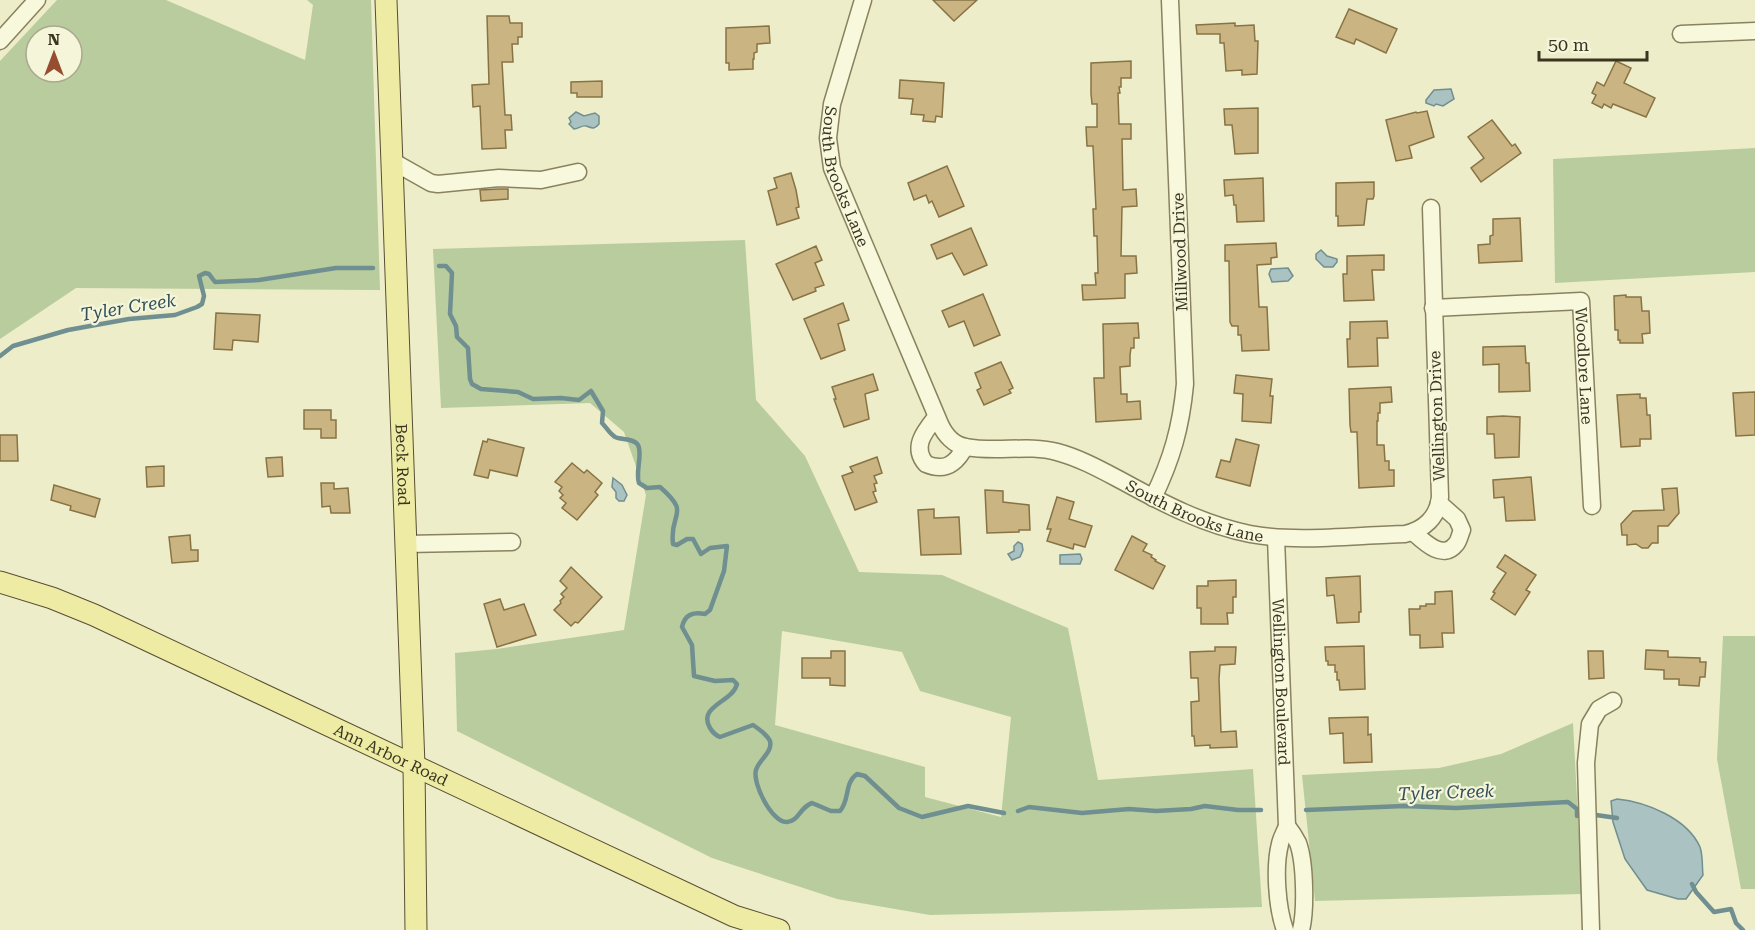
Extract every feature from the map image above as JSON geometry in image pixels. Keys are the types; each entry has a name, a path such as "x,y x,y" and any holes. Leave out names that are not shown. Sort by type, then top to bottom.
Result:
{"main road":[{"name":"Beck Road","path":"386,0 414,766 416,930"},
{"name":"Ann Arbor Road","path":"0,582 52,598 94,615 734,916 779,930"}],"street":[{"path":"0,41 37,0"},
{"name":"South Brooks Lane","path":"863,0 832,104 828,138 832,168 936,417 949,438 965,447 1037,449 1058,452 1208,522 1250,534 1276,538 1413,532"},
{"name":"Millwood Drive","path":"1153,498 1175,445 1182,415 1185,384 1170,0"},
{"path":"1681,34 1755,31"},
{"path":"392,161 438,184 499,178 541,180 578,172"},
{"name":"Wellington Drive","path":"1413,532 1430,521 1439,503 1431,208"},
{"name":"Woodlore Lane","path":"1433,308 1581,301 1592,506"},
{"path":"936,417 921,440 919,451 922,460 933,467 947,466 958,460 965,447"},
{"path":"1413,532 1436,550 1445,551 1456,545 1462,530 1457,519 1439,503"},
{"name":"Wellington Boulevard","path":"1276,538 1287,826 1280,844 1278,861 1280,915 1285,930"},
{"path":"406,544 512,542"},
{"path":"1591,930 1586,763 1590,724 1599,709 1613,701"},
{"name":"Wellington Boulevard","path":"1287,826 1298,843 1301,860 1305,914 1301,930"}],"green space":[{"path":"57,0 166,0 305,60 313,5 307,0 371,0 380,290 76,288 0,339 0,61 24,35 24,84 84,84 84,24 35,24"},
{"path":"1755,148 1755,272 1555,283 1553,159"},
{"path":"745,240 756,400 805,456 859,572 942,575 1068,628 1098,780 1253,769 1262,907 930,915 837,899 712,858 457,731 455,653 624,630 646,495 624,432 590,403 441,408 433,249","holes":["782,631 902,652 920,691 1011,717 1001,817 925,797 925,767 775,725"]},
{"path":"1723,636 1755,636 1755,889 1741,889 1717,759"},
{"path":"1573,723 1582,894 1315,901 1302,775 1439,768 1501,754"}],"water":[{"path":"1451,89 1454,99 1443,106 1426,103 1434,90"},
{"path":"576,112 584,116 595,113 599,116 599,124 594,128 584,126 574,129 569,124 571,122 569,118"},
{"path":"1321,250 1327,256 1337,259 1333,267 1324,267 1316,259 1316,254"},
{"path":"1288,268 1293,276 1288,281 1272,282 1269,274 1271,269"},
{"path":"613,478 622,485 627,495 624,501 616,498 616,492 612,487"},
{"path":"1018,542 1022,544 1023,550 1020,557 1012,560 1008,554 1014,551 1014,546"},
{"path":"1080,554 1082,559 1080,564 1060,564 1060,555"},
{"path":"1617,799 1664,813 1686,828 1694,837 1701,850 1703,875 1686,899 1647,890 1625,859 1613,822 1611,801"}],"building":[{"path":"933,0 977,0 954,21"},
{"path":"1349,9 1397,29 1386,53 1356,39 1354,44 1336,37"},
{"path":"487,16 509,16 510,23 522,23 522,37 518,37 518,44 512,44 513,62 502,62 505,115 511,115 512,130 505,130 506,148 482,149 480,106 473,107 472,85 489,84"},
{"path":"1235,23 1235,26 1254,25 1255,41 1258,41 1257,74 1242,75 1242,70 1226,71 1224,43 1220,43 1220,34 1197,34 1196,25"},
{"path":"769,26 770,43 757,44 753,69 729,70 729,63 726,63 726,28"},
{"path":"1131,61 1131,78 1121,78 1121,87 1119,87 1119,124 1131,124 1131,139 1122,139 1123,190 1136,189 1137,206 1122,207 1121,256 1136,256 1137,273 1125,274 1125,298 1083,300 1082,285 1096,285 1095,273 1098,273 1097,236 1094,236 1093,209 1096,209 1093,146 1087,146 1086,127 1097,127 1097,104 1092,104 1091,94 1091,63"},
{"path":"1616,61 1631,68 1624,83 1655,98 1646,117 1613,104 1611,108 1604,104 1602,108 1592,103 1596,95 1592,93 1597,82 1604,86"},
{"path":"900,80 944,83 942,117 936,116 935,122 923,121 924,115 911,114 913,99 899,98"},
{"path":"602,81 602,97 577,97 577,93 571,93 571,82"},
{"path":"1258,108 1258,153 1235,154 1232,125 1225,125 1224,109"},
{"path":"1427,111 1434,137 1409,146 1412,158 1396,161 1386,120"},
{"path":"1492,120 1512,146 1515,144 1521,153 1481,182 1471,168 1484,158 1468,137"},
{"path":"947,166 964,206 939,217 932,201 929,203 926,195 914,200 908,183"},
{"path":"791,173 796,190 799,207 796,208 799,218 777,225 768,191 777,188 774,178"},
{"path":"1263,178 1264,221 1237,222 1233,195 1225,196 1224,180"},
{"path":"1374,182 1374,196 1373,199 1367,199 1364,225 1338,226 1336,183"},
{"path":"508,189 508,199 481,201 480,190"},
{"path":"1520,218 1522,261 1479,263 1478,245 1490,244 1490,236 1493,235 1493,219"},
{"path":"971,228 987,265 964,275 952,253 937,259 931,245"},
{"path":"1276,243 1277,257 1271,258 1271,264 1257,265 1259,307 1267,307 1269,350 1242,351 1238,326 1232,326 1230,322 1229,261 1225,261 1225,245"},
{"path":"816,246 822,260 815,263 824,285 815,288 816,291 793,300 776,264"},
{"path":"1384,255 1384,270 1372,270 1374,300 1344,301 1343,274 1347,274 1347,256"},
{"path":"983,294 1000,335 974,346 964,321 949,327 942,311"},
{"path":"1626,295 1626,297 1641,297 1642,311 1649,311 1650,333 1642,334 1643,343 1620,343 1618,340 1618,330 1615,330 1614,296"},
{"path":"843,303 849,320 838,324 845,350 821,359 804,319"},
{"path":"216,313 260,315 258,342 233,340 232,350 214,349"},
{"path":"1387,321 1388,338 1377,338 1378,366 1348,367 1347,339 1350,339 1350,322"},
{"path":"1138,323 1139,338 1134,338 1130,366 1120,367 1121,394 1127,394 1127,402 1140,401 1141,419 1096,422 1094,378 1104,378 1103,324"},
{"path":"1525,346 1526,363 1529,363 1530,391 1499,392 1499,364 1483,365 1483,347"},
{"path":"1001,362 1013,388 1009,390 1011,393 984,405 977,390 981,388 975,373"},
{"path":"873,374 878,390 865,394 869,419 844,427 832,387"},
{"path":"1236,375 1272,379 1271,423 1242,421 1243,394 1234,393"},
{"path":"1391,387 1392,402 1380,403 1377,445 1384,445 1385,461 1389,461 1389,470 1394,470 1394,486 1359,488 1357,432 1351,432 1349,389"},
{"path":"1755,392 1755,435 1736,436 1733,393"},
{"path":"1640,394 1640,398 1646,398 1647,415 1650,415 1651,439 1640,439 1640,446 1621,447 1617,395"},
{"path":"304,410 331,410 331,420 336,420 336,438 321,438 321,429 304,429"},
{"path":"1487,417 1520,417 1519,457 1495,458 1494,434 1487,434"},
{"path":"0,435 17,435 18,461 0,461"},
{"path":"488,439 524,448 517,476 490,470 488,478 474,475 483,441 487,442"},
{"path":"1236,439 1259,445 1250,486 1216,477 1221,460 1230,462"},
{"path":"282,457 283,476 268,477 266,458"},
{"path":"877,457 882,473 874,476 877,483 874,484 876,491 873,492 877,502 855,510 842,476 853,472 850,467"},
{"path":"572,463 584,473 587,470 602,483 595,492 598,495 577,520 562,508 566,503 560,498 563,495 559,491 562,487 555,482"},
{"path":"164,466 164,486 147,487 146,467"},
{"path":"1531,477 1535,520 1506,521 1504,497 1494,498 1493,480"},
{"path":"321,483 334,483 334,489 348,488 350,513 331,513 330,506 322,507"},
{"path":"54,485 100,499 95,517 70,510 71,506 51,500"},
{"path":"1677,488 1679,513 1668,526 1658,526 1658,543 1652,543 1648,548 1642,548 1636,544 1627,545 1627,535 1622,535 1621,524 1633,511 1664,510 1662,489"},
{"path":"985,490 1003,491 1003,502 1029,505 1030,530 987,533"},
{"path":"1057,497 1074,502 1069,519 1092,526 1085,547 1074,544 1073,549 1047,541 1051,529 1047,529"},
{"path":"934,509 934,518 959,517 961,554 921,555 918,510"},
{"path":"190,535 191,550 198,550 198,561 172,563 169,537"},
{"path":"1132,536 1147,544 1143,551 1165,566 1153,589 1115,570"},
{"path":"1505,555 1536,575 1526,590 1530,592 1515,615 1491,599 1506,573 1497,567"},
{"path":"571,567 602,597 578,623 575,622 571,626 554,610 561,603 564,597 561,594 567,588 560,581"},
{"path":"1360,576 1359,622 1337,623 1334,595 1327,596 1326,578"},
{"path":"1236,580 1236,597 1233,597 1233,613 1227,613 1228,624 1201,624 1201,608 1197,608 1197,586 1208,586 1208,581"},
{"path":"1452,591 1454,633 1442,633 1443,647 1420,648 1420,635 1410,635 1409,609 1420,609 1420,606 1426,606 1426,604 1435,604 1435,592"},
{"path":"500,599 504,610 524,604 536,635 497,647 484,604"},
{"path":"1364,646 1365,689 1340,690 1335,665 1328,665 1326,661 1325,647"},
{"path":"1215,647 1236,647 1235,664 1220,665 1219,679 1221,732 1236,731 1237,747 1195,746 1194,736 1192,736 1191,702 1199,701 1198,678 1191,678 1190,652 1215,651"},
{"path":"1646,650 1668,651 1668,657 1700,658 1700,662 1706,662 1705,677 1700,677 1699,686 1679,685 1679,679 1664,679 1664,670 1645,669"},
{"path":"831,651 845,651 845,686 830,685 830,678 802,678 802,658 831,658"},
{"path":"1588,651 1603,651 1604,678 1589,679"},
{"path":"1368,717 1372,762 1344,763 1343,733 1330,734 1329,718"}],"waterway":[{"name":"Tyler Creek","path":"439,266 446,266 452,273 450,314 456,326 457,337 468,348 472,384 481,389 518,392 533,399 579,400 591,391 603,411 602,423 615,437 634,441 638,445 639,483 647,488 660,487 675,503 677,514 673,544 677,545 687,539 693,539 701,554 710,548 727,546 724,571 710,610 705,614 690,615 685,619 682,627 692,645 694,676 715,681 733,680 737,684 734,690 708,714 707,721 715,735 720,737 753,725 770,741 769,749 757,767 756,776 764,801 775,816 781,821 791,821 812,803 831,811 840,811 850,782 857,774 865,776 899,808 922,817 968,806 1004,813"},
{"name":"Tyler Creek","path":"0,356 13,346 68,330 129,319 175,315 197,307 202,304 204,296 199,276 205,273 209,274 215,282 259,280 336,268 373,268"},
{"name":"Tyler Creek","path":"1306,810 1404,806 1456,808 1568,802 1577,809 1577,816"},
{"name":"Tyler Creek","path":"1018,811 1029,807 1082,813 1129,809 1156,811 1205,806 1261,810"},
{"name":"Tyler Creek","path":"1596,815 1617,818"},
{"name":"Tyler Creek","path":"1692,884 1714,912 1731,909 1736,923 1743,930"}]}
